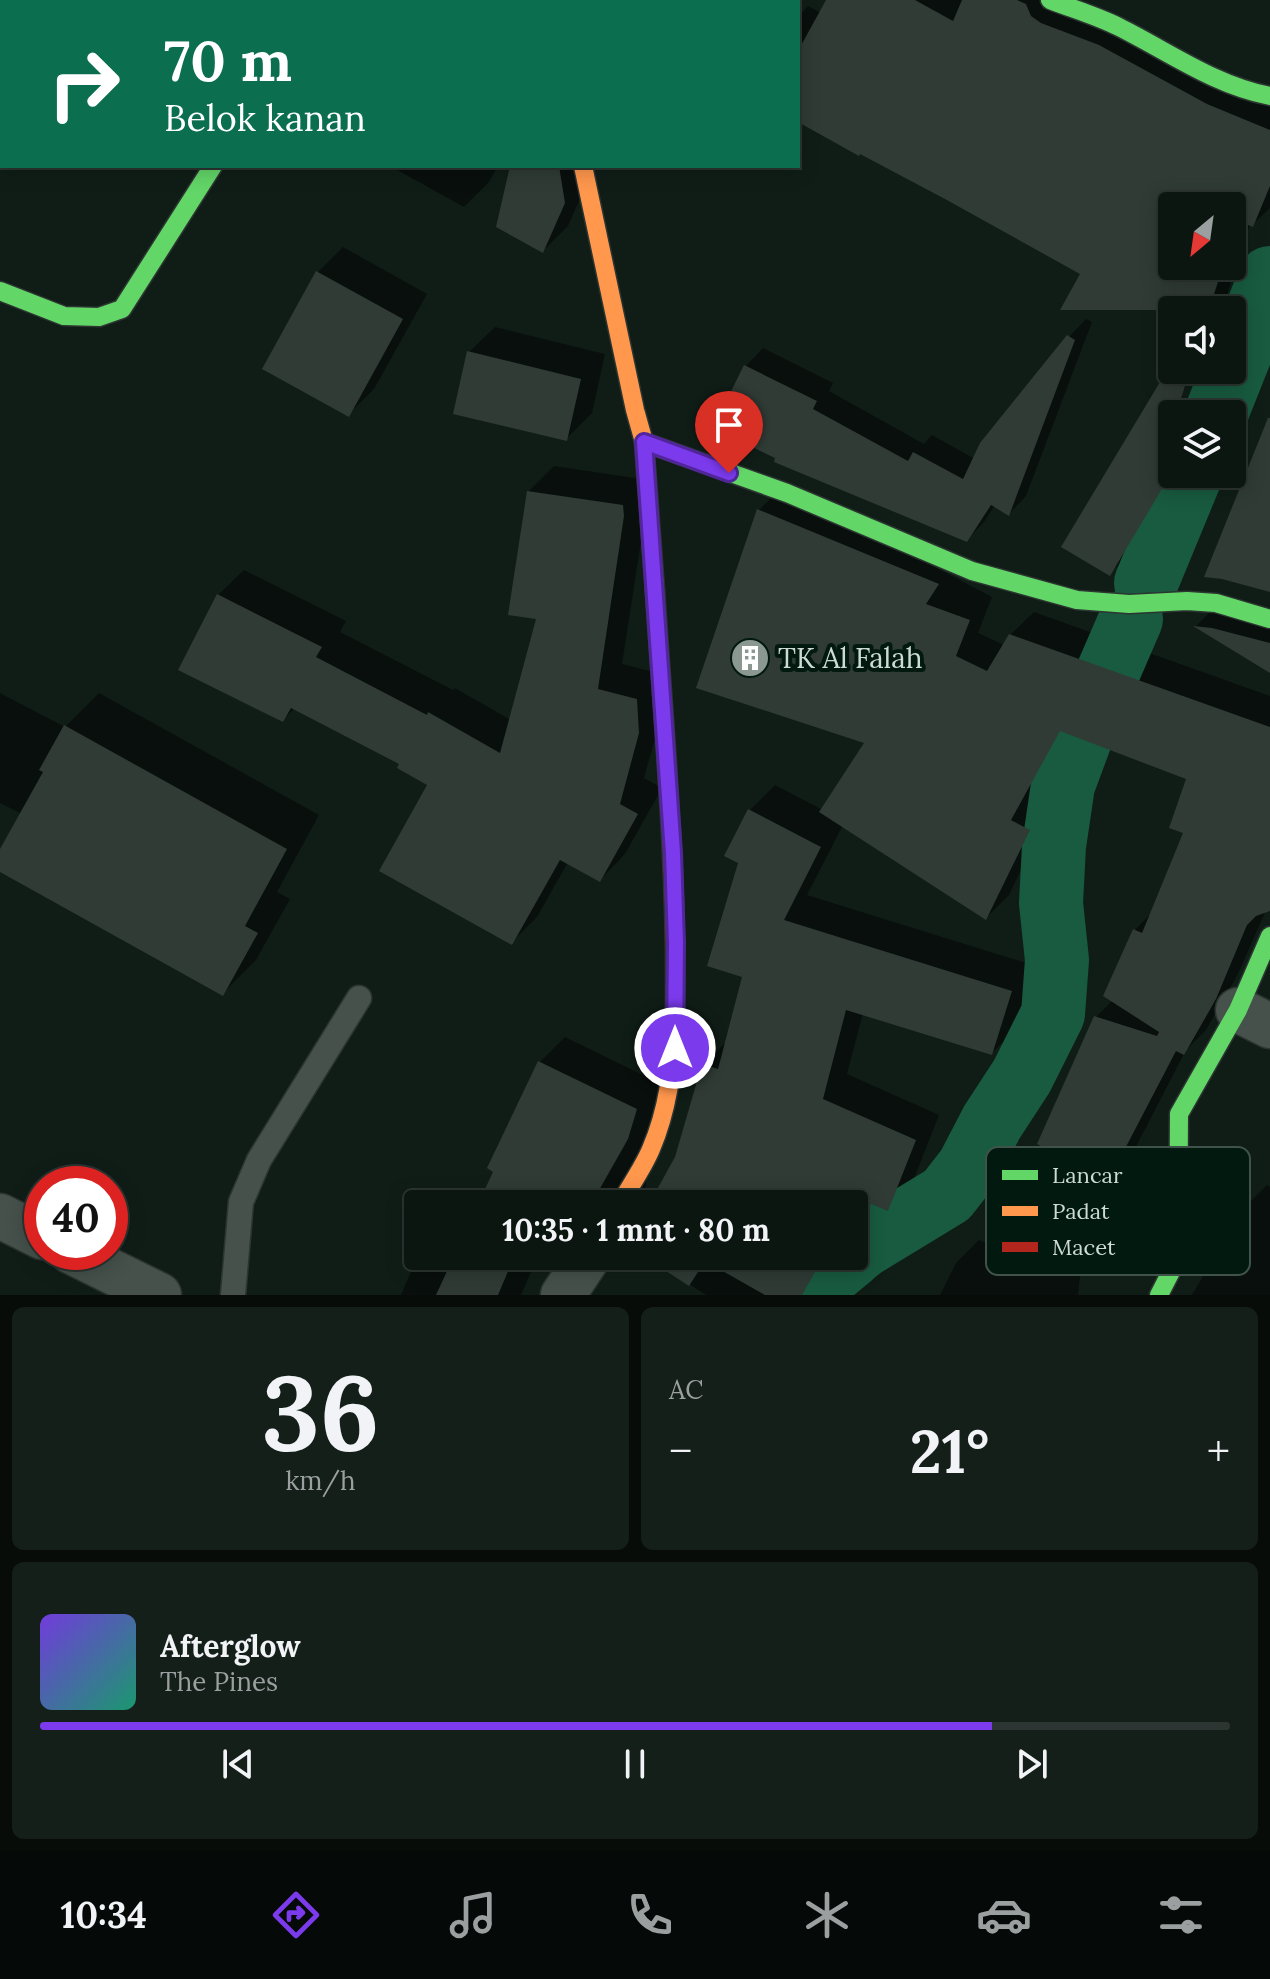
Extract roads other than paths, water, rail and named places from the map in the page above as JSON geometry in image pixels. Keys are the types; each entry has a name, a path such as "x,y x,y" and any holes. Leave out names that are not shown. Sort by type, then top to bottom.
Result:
{"street":[{"path":"1050,0 1117,25 1210,77 1270,96"},
{"path":"0,291 64,316 99,317 122,309 212,168"},
{"path":"583,168 644,442 673,853 675,1048 666,1101 651,1149 628,1190"},
{"path":"644,442 787,493 972,571 1077,600 1129,604 1216,603 1270,619"},
{"path":"1179,1147 1179,1114 1254,1018 1270,936"},
{"path":"0,1216 24,1228"},
{"path":"108,1270 159,1295"},
{"path":"563,1295 580,1270"},
{"path":"1159,1295 1169,1275"}],"lane":[{"path":"233,1295 241,1202 259,1160 359,998"}],"waterway":[{"path":"1222,400 1270,278"},
{"path":"1146,583 1185,488"},
{"path":"868,1243 947,1195 968,1168 992,1122 1022,1076 1053,1014 1057,960 1051,903 1054,846 1063,785 1131,619"},
{"path":"816,1295 834,1270"}],"place":[{"name":"TK Al Falah","path":"750,658"}]}
